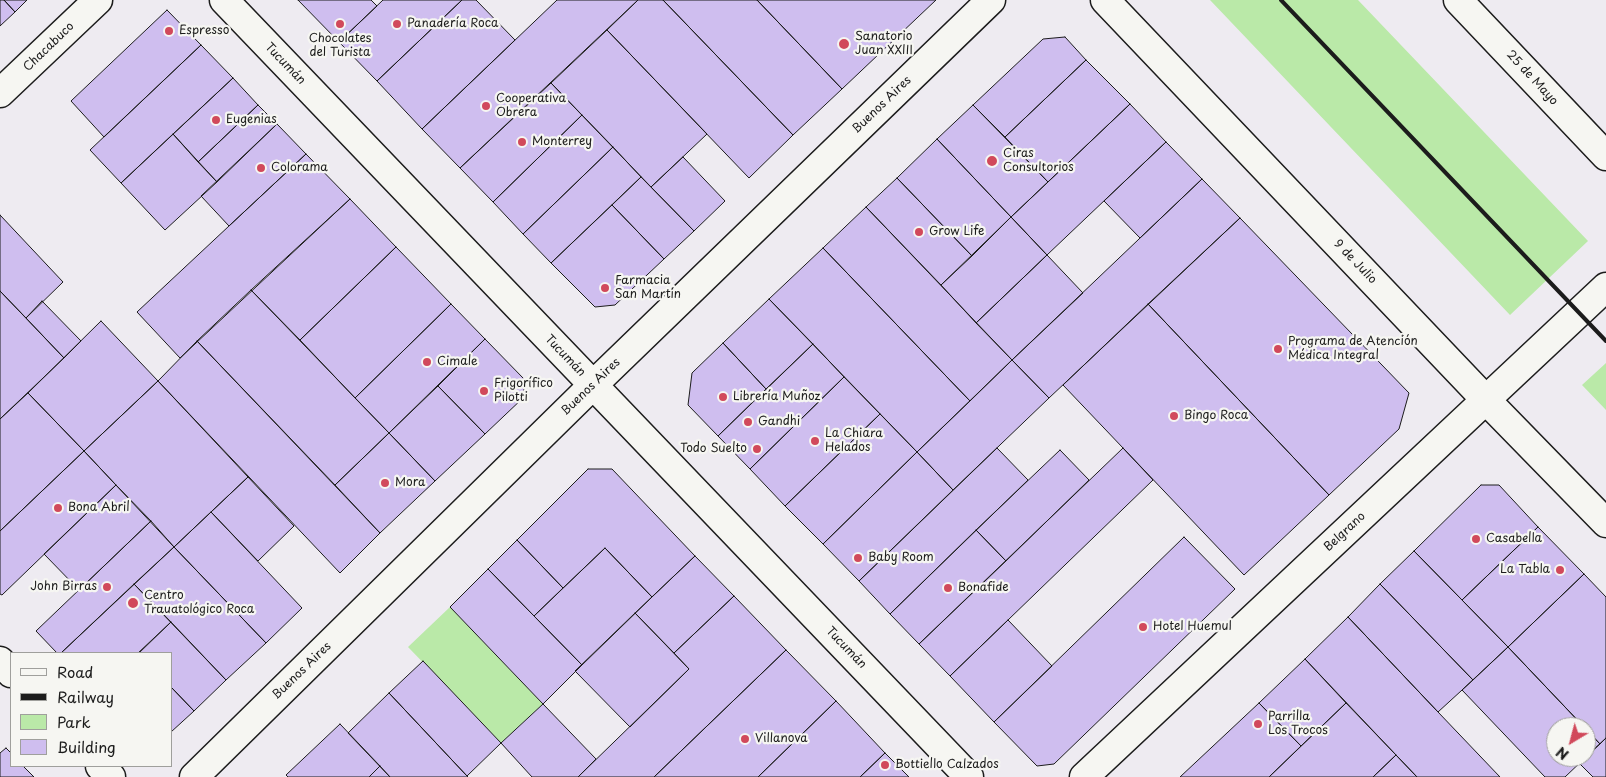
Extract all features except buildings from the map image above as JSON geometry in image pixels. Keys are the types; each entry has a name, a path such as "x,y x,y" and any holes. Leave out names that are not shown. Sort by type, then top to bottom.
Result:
{"street":[{"name":"Chacabuco","path":"0,94 98,0"},
{"name":"Tucumán","path":"224,0 969,777"},
{"name":"Buenos Aires","path":"194,777 593,385 991,0"},
{"name":"9 de Julio","path":"1106,0 1486,400 1601,514"},
{"name":"25 de Mayo","path":"1458,0 1606,156"},
{"name":"Belgrano","path":"1084,777 1606,287"},
{"path":"0,661 10,672"},
{"path":"101,767 111,777"}],"green space":[{"path":"1210,0 1358,0 1588,241 1510,315"},
{"path":"1606,363 1606,410 1582,385"},
{"path":"450,607 543,704 501,743 408,647"}],"railway":[{"path":"1281,0 1606,341"}],"place":[{"name":"Chocolates del Turista","path":"340,24"},
{"name":"Panadería Roca","path":"397,24"},
{"name":"Espresso","path":"169,31"},
{"name":"Sanatorio Juan XXIII","path":"844,44"},
{"name":"Cooperativa Obrera","path":"486,106"},
{"name":"Eugenias","path":"216,120"},
{"name":"Monterrey","path":"522,142"},
{"name":"Ciras Consultorios","path":"992,161"},
{"name":"Colorama","path":"261,168"},
{"name":"Grow Life","path":"919,232"},
{"name":"Farmacia San Martín","path":"605,288"},
{"name":"Programa de Atención Médica Integral","path":"1278,349"},
{"name":"Cimale","path":"427,362"},
{"name":"Frigorífico Pilotti","path":"484,391"},
{"name":"Librería Muñoz","path":"723,397"},
{"name":"Bingo Roca","path":"1174,416"},
{"name":"Gandhi","path":"748,422"},
{"name":"La Chiara Helados","path":"815,441"},
{"name":"Todo Suelto","path":"757,449"},
{"name":"Mora","path":"385,483"},
{"name":"Bona Abril","path":"58,508"},
{"name":"Casabella","path":"1476,539"},
{"name":"Baby Room","path":"858,558"},
{"name":"La Tabla","path":"1560,570"},
{"name":"John Birras","path":"107,587"},
{"name":"Bonafide","path":"948,588"},
{"name":"Centro Trauatológico Roca","path":"133,603"},
{"name":"Hotel Huemul","path":"1143,627"},
{"name":"Parrilla Los Trocos","path":"1258,724"},
{"name":"Villanova","path":"745,739"},
{"name":"Bottiello Calzados","path":"885,765"}]}
